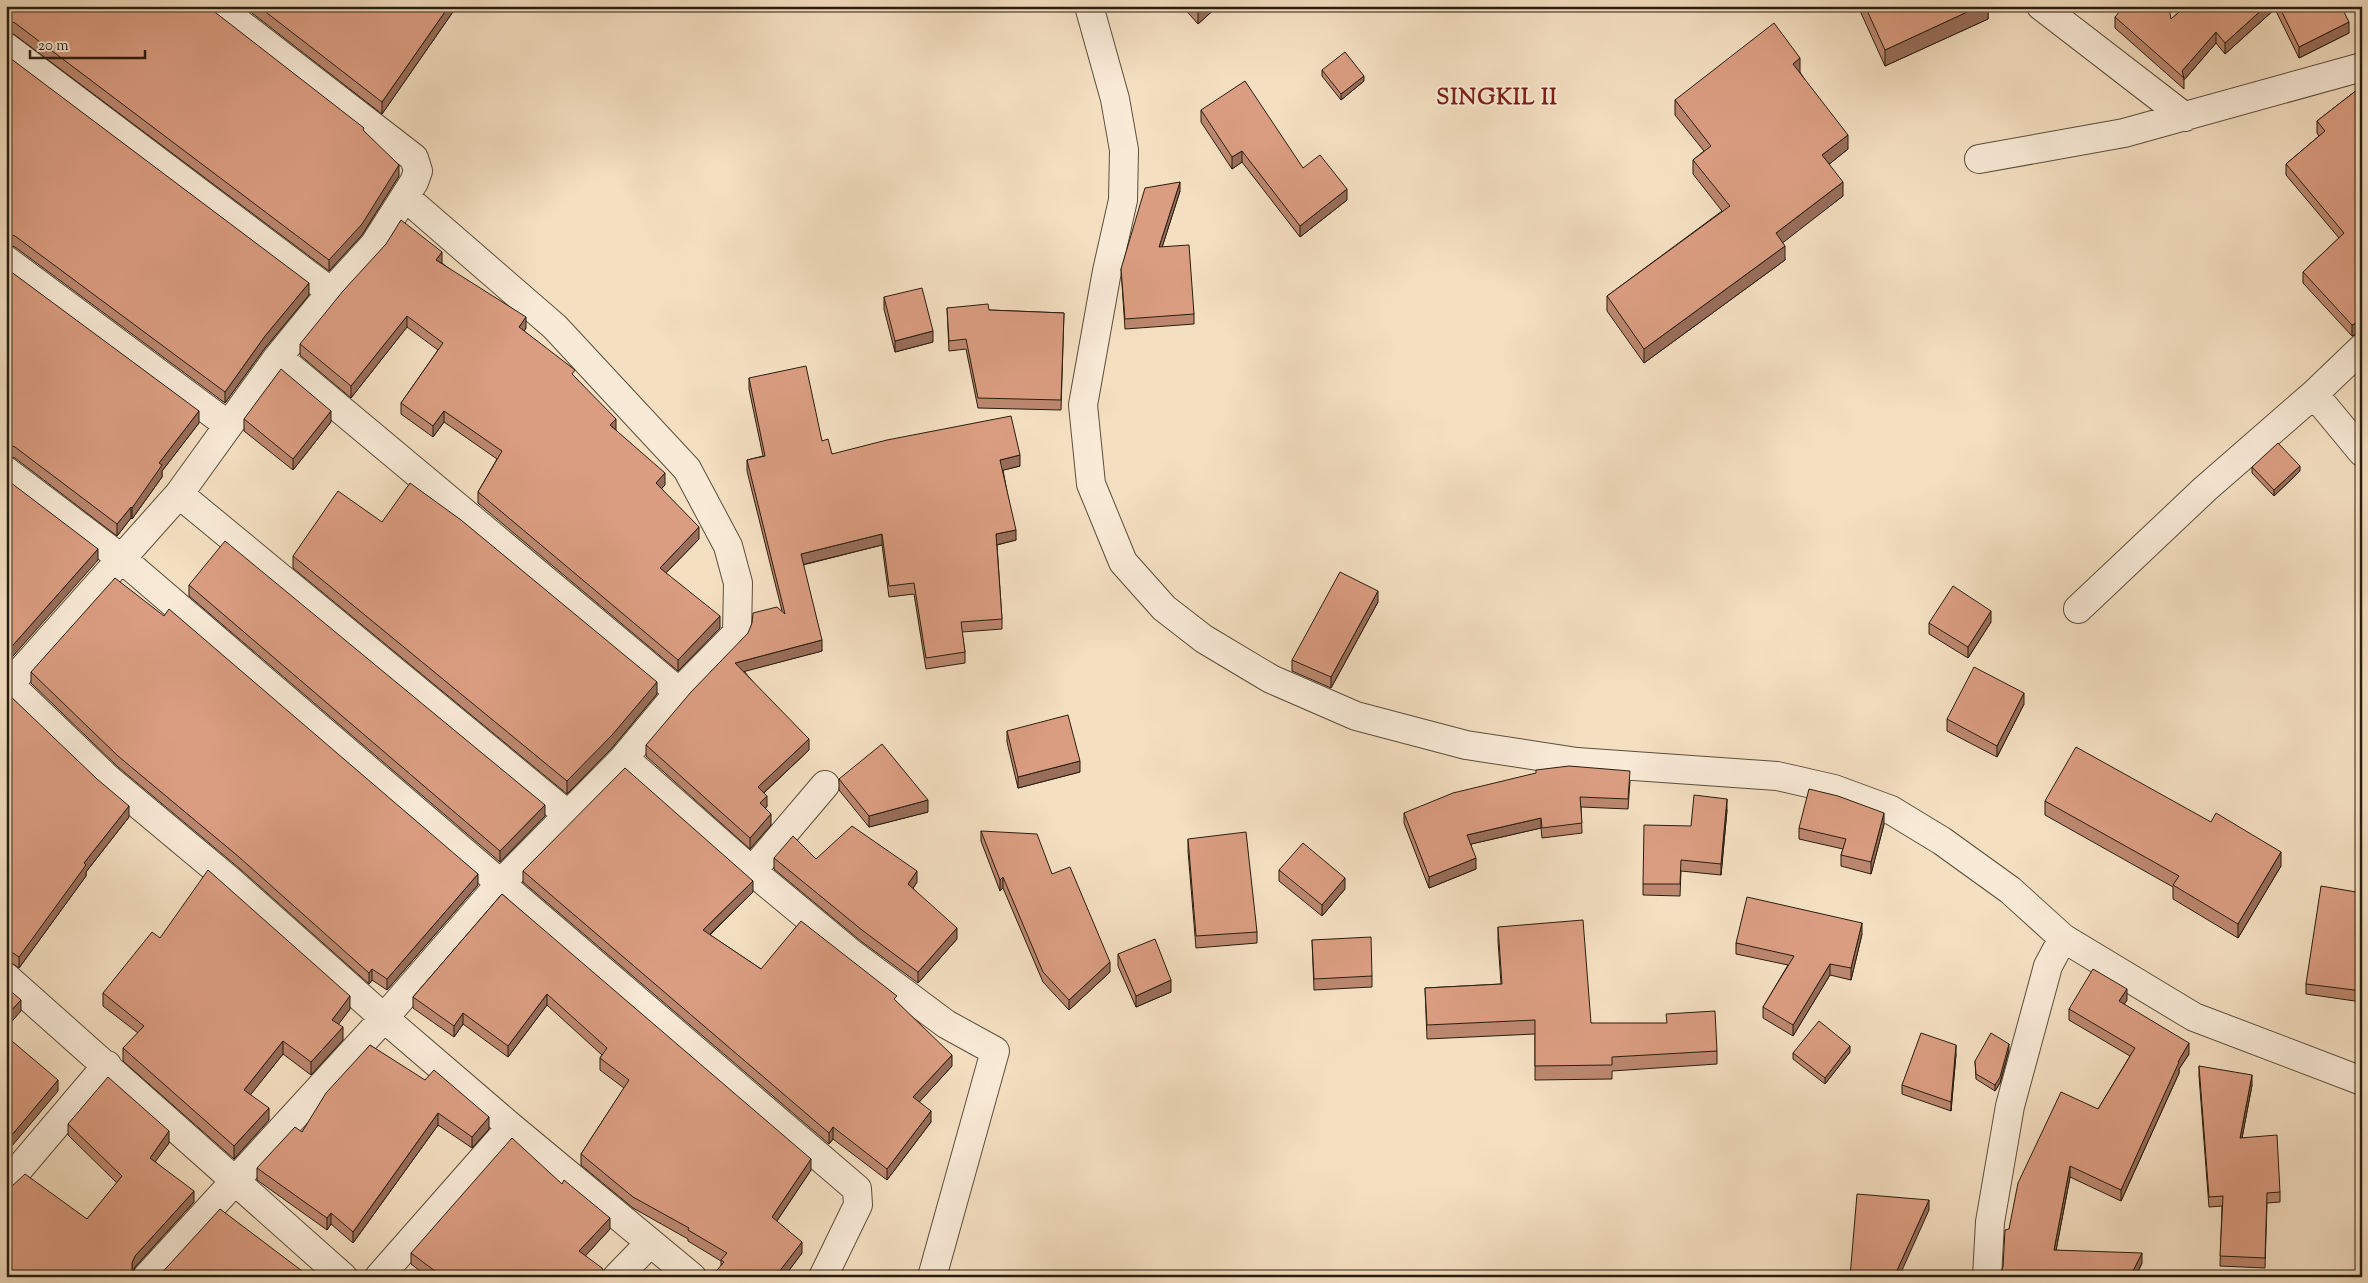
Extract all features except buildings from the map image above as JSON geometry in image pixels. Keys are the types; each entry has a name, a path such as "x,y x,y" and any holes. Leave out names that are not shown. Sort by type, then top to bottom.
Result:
{"street":[{"path":"217,6 414,158 418,171 414,182 374,245 331,292 278,357 179,494 7,684 108,779 229,880 384,1018 692,1277"},
{"path":"1089,6 1115,98 1124,150 1123,200 1107,271 1083,405 1091,484 1124,562 1164,608 1204,639 1271,679 1356,716 1466,745 1577,762 1777,776 1834,789 1891,810 1942,841 2010,890 2064,938 2194,1017 2362,1080"},
{"path":"2041,6 2185,117"},
{"path":"6,47 331,292"},
{"path":"1979,159 2124,133 2362,67"},
{"path":"147,1277 234,1179 384,1018 500,884 624,758 679,692 738,633 738,583 728,546 688,469 555,327 405,197"},
{"path":"6,260 228,425"},
{"path":"2078,609 2205,489 2314,394 2362,348"},
{"path":"278,357 679,692"},
{"path":"2314,394 2362,452"},
{"path":"6,471 122,559 857,1189 858,1205 823,1277"},
{"path":"179,494 567,814"},
{"path":"624,758 752,871 852,954 946,1024 995,1052 932,1277"},
{"path":"752,871 825,785"},
{"path":"1987,1277 1990,1222 2010,1106 2048,966 2064,938"},
{"path":"6,977 343,1277"},
{"path":"6,1184 107,1065"},
{"path":"379,1277 512,1126"},
{"path":"617,1277 650,1243"}],"district":[{"name":"SINGKIL II","path":"1497,96"}]}
